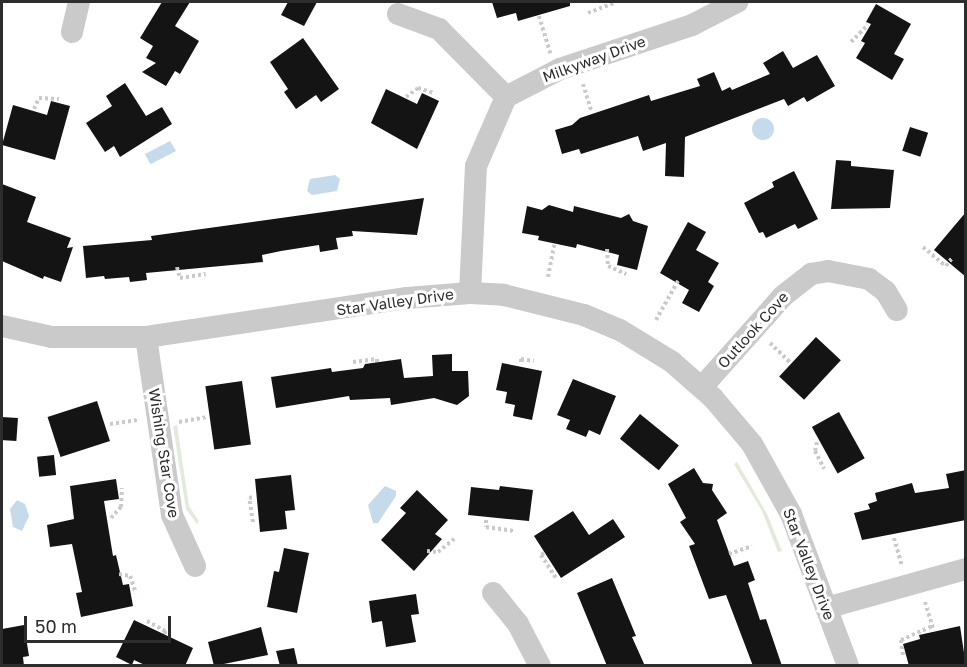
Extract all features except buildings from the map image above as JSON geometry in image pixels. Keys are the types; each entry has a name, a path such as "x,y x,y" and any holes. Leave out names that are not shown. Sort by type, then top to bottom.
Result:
{"street":[{"path":"72,32 79,2"},
{"name":"Milkyway Drive","path":"506,97 560,69 692,25 737,2"},
{"path":"398,14 439,29 506,97 476,166 470,293"},
{"name":"Outlook Cove","path":"702,387 783,296 811,274 828,271 869,279 885,292 897,310"},
{"name":"Star Valley Drive","path":"2,326 52,337 146,337 407,298 470,293 548,305 607,324 652,348 702,387 744,433 769,470 791,514 848,666"},
{"name":"Wishing Star Cove","path":"146,337 172,515 195,566"},
{"path":"826,608 966,569"},
{"path":"494,593 518,624 540,666"}],"path":[{"path":"588,14 614,3"},
{"path":"539,16 550,53"},
{"path":"851,42 868,26"},
{"path":"583,84 591,111"},
{"path":"406,97 417,88 433,93"},
{"path":"34,109 39,98 59,99"},
{"path":"548,277 554,245"},
{"path":"923,247 945,266 952,258"},
{"path":"607,249 608,266 626,274"},
{"path":"177,267 180,278 206,274"},
{"path":"656,320 678,281"},
{"path":"770,343 790,362"},
{"path":"353,362 376,358 378,365"},
{"path":"521,362 522,358 534,361"},
{"path":"178,422 206,417"},
{"path":"110,424 138,420"},
{"path":"817,442 815,451 824,469"},
{"path":"111,518 121,507 122,488"},
{"path":"253,522 249,498 254,497"},
{"path":"486,520 486,527 514,531"},
{"path":"894,538 902,567"},
{"path":"427,551 438,552 454,539"},
{"path":"729,554 752,546"},
{"path":"544,553 541,555 556,578"},
{"path":"119,574 130,576 136,593"},
{"path":"925,602 934,631"},
{"path":"147,621 165,631 165,637"},
{"path":"903,655 901,640 932,626"}],"green space":[{"path":"177,425 189,506 199,521 197,524 186,509 173,426"},
{"path":"737,462 767,514 782,551 778,552 762,511 734,464"}],"water":[{"path":"763,118 771,121 774,129 771,137 763,140 755,137 752,129 755,121"},
{"path":"170,141 176,151 151,164 145,154"},
{"path":"335,175 340,179 337,191 312,195 307,191 310,179"},
{"path":"385,486 396,491 396,496 378,523 373,523 368,505"},
{"path":"17,500 25,504 29,516 22,531 13,527 10,509"}]}
